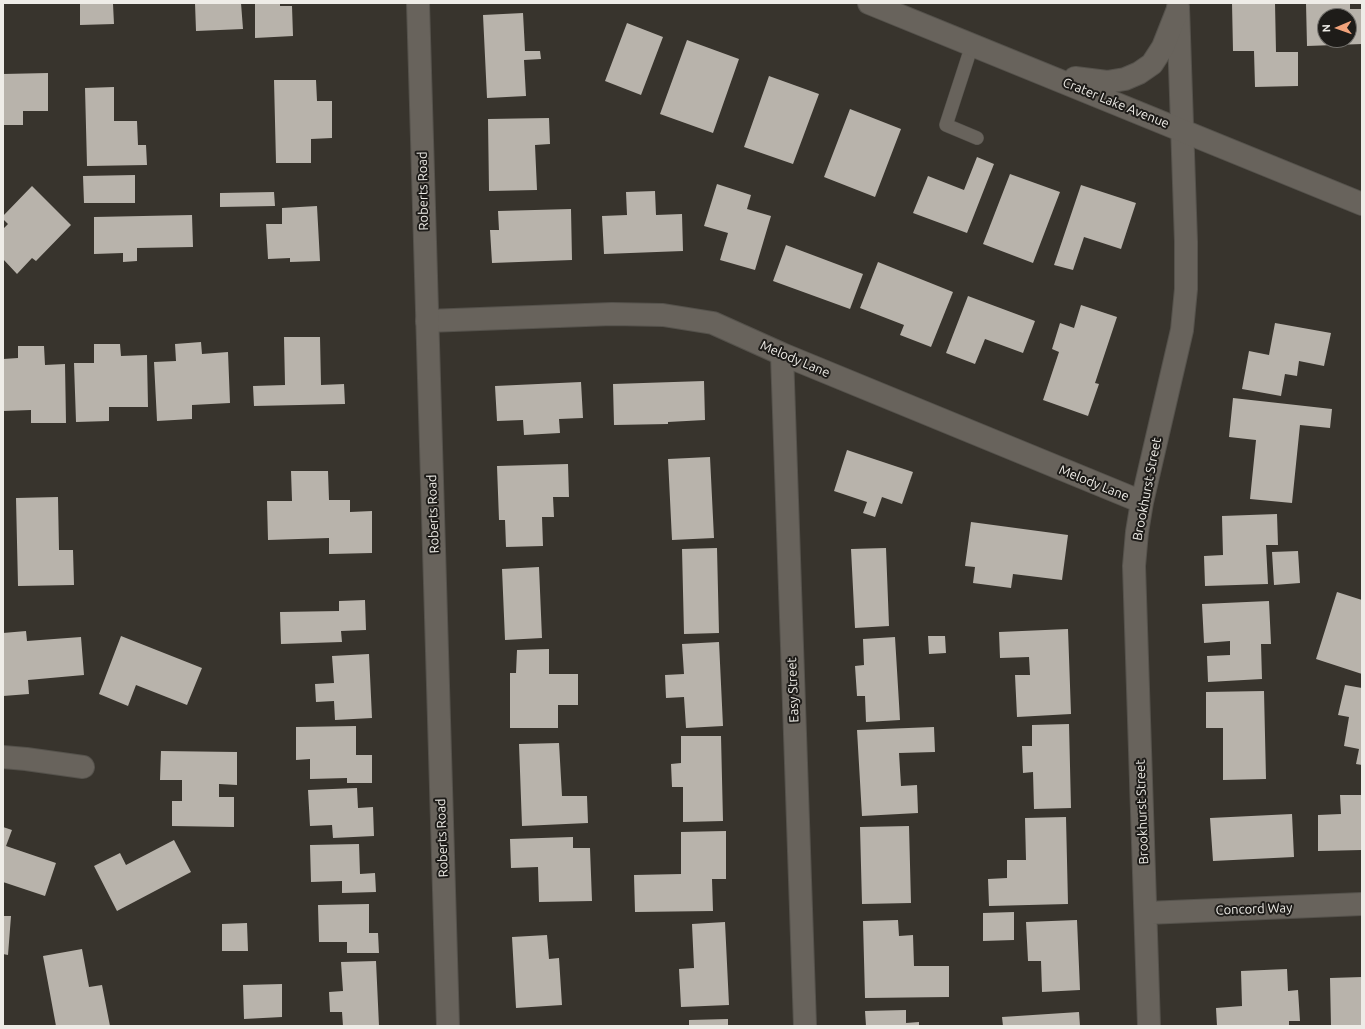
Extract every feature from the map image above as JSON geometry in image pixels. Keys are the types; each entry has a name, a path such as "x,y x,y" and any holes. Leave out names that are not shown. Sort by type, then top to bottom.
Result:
{"street":[{"name":"Roberts Road","path":"418,3 448,1026"},
{"name":"Crater Lake Avenue","path":"870,3 1362,204"},
{"path":"1040,72 1107,82 1124,79 1139,73 1152,64 1163,47 1178,6"},
{"name":"Brookhurst Street","path":"1149,1026 1134,566 1136,532 1182,330 1186,289 1186,242 1178,6"},
{"name":"Melody Lane","path":"427,322 612,314 663,315 713,323 782,354 1142,502"},
{"name":"Easy Street","path":"782,354 805,1026"},
{"path":"3,757 83,767"},
{"name":"Concord Way","path":"1146,913 1362,904"}],"lane":[{"path":"972,45 946,125 977,138"}],"building":[{"path":"80,3 113,4 114,24 80,25"},
{"path":"195,3 241,3 243,29 196,31"},
{"path":"255,3 280,3 280,6 292,6 293,36 255,38"},
{"path":"1232,3 1275,3 1276,52 1298,52 1298,86 1255,87 1254,51 1233,51"},
{"path":"1306,3 1350,3 1350,8 1317,8 1317,46 1307,46"},
{"path":"1357,9 1362,9 1362,44 1357,44"},
{"path":"523,13 525,51 540,51 541,59 524,60 526,96 487,98 483,15"},
{"path":"627,23 663,37 641,95 605,81"},
{"path":"687,40 739,59 713,133 660,114"},
{"path":"48,73 48,111 23,111 23,125 3,125 3,74"},
{"path":"769,76 819,94 793,164 744,147"},
{"path":"274,80 316,80 317,101 332,101 332,138 311,139 311,163 276,163"},
{"path":"114,87 114,121 137,121 138,145 146,145 147,165 87,166 85,88"},
{"path":"850,109 901,129 875,197 824,177"},
{"path":"549,118 550,144 535,145 537,190 489,191 488,119"},
{"path":"977,157 994,164 967,233 913,213 928,176 964,190"},
{"path":"1010,174 1060,192 1033,263 983,244"},
{"path":"135,175 135,203 84,203 83,176"},
{"path":"717,184 751,195 747,209 771,216 755,270 720,260 728,233 704,226"},
{"path":"1081,185 1136,203 1121,249 1084,237 1073,270 1054,265"},
{"path":"32,186 71,225 36,261 32,258 17,274 3,259 3,229 8,224 3,219 3,216"},
{"path":"655,191 656,215 682,214 683,251 604,254 602,216 627,215 626,192"},
{"path":"274,192 275,206 220,207 220,193"},
{"path":"317,206 320,261 290,262 290,258 268,259 266,224 282,224 282,208"},
{"path":"571,209 572,260 492,263 490,230 499,230 498,211"},
{"path":"192,215 193,247 137,248 137,261 123,262 123,253 94,254 94,217"},
{"path":"786,245 863,274 850,309 773,281"},
{"path":"878,262 953,292 931,347 900,335 904,325 860,308"},
{"path":"968,296 1035,321 1023,353 985,339 975,364 946,353"},
{"path":"1081,305 1117,317 1095,383 1099,384 1088,416 1043,400 1059,352 1052,349 1060,323 1074,328"},
{"path":"1275,323 1331,333 1324,366 1299,361 1297,376 1285,374 1281,396 1242,389 1249,351 1269,355"},
{"path":"284,337 320,337 321,385 344,384 345,404 254,406 253,386 285,385"},
{"path":"201,342 202,354 228,352 230,403 192,405 192,419 157,421 154,362 176,361 175,344"},
{"path":"94,344 120,344 121,356 147,355 148,407 109,407 109,421 76,422 74,363 94,363"},
{"path":"18,346 44,346 45,365 65,364 66,423 31,423 31,410 3,411 3,359 18,358"},
{"path":"704,381 705,420 668,422 668,424 614,425 613,384"},
{"path":"581,382 583,418 559,419 560,433 524,435 523,420 497,421 495,386"},
{"path":"1233,398 1332,409 1330,428 1300,425 1292,503 1250,499 1256,440 1229,437"},
{"path":"847,450 913,472 902,504 882,497 875,517 863,513 867,502 834,491"},
{"path":"710,457 714,538 672,540 668,459"},
{"path":"568,464 569,497 553,497 554,517 542,517 543,546 506,547 505,520 499,520 497,466"},
{"path":"291,471 328,471 329,500 350,500 350,512 372,511 372,553 329,554 329,538 268,540 267,501 292,501"},
{"path":"58,497 59,550 73,550 74,585 18,586 16,498"},
{"path":"1277,514 1278,545 1266,545 1268,584 1205,586 1204,556 1223,555 1222,516"},
{"path":"971,522 1068,535 1062,580 1013,574 1011,588 973,583 975,567 965,566"},
{"path":"717,548 719,633 684,634 682,549"},
{"path":"886,548 889,626 855,628 851,549"},
{"path":"1298,551 1300,583 1274,585 1272,552"},
{"path":"539,567 542,638 505,640 502,569"},
{"path":"1337,592 1362,600 1362,674 1316,659"},
{"path":"365,600 366,630 341,631 342,642 281,644 280,612 339,611 339,601"},
{"path":"1269,601 1271,644 1261,644 1262,679 1208,682 1207,656 1230,655 1230,641 1204,643 1202,604"},
{"path":"1068,629 1071,714 1017,717 1015,675 1030,675 1029,657 1000,658 999,632"},
{"path":"26,631 27,641 81,637 84,675 28,680 29,694 3,696 3,633"},
{"path":"121,636 202,668 187,705 136,685 128,706 99,694"},
{"path":"928,636 945,636 946,653 929,654"},
{"path":"895,637 900,720 866,722 865,696 857,696 855,666 864,665 863,639"},
{"path":"719,642 723,726 686,728 684,697 666,698 665,675 684,674 682,644"},
{"path":"549,649 549,674 578,674 578,705 558,705 558,728 510,728 510,673 516,673 517,650"},
{"path":"369,654 372,718 335,720 334,701 316,702 315,684 334,683 332,656"},
{"path":"1345,685 1362,688 1362,765 1356,764 1359,749 1344,746 1349,717 1338,715"},
{"path":"1264,691 1266,779 1223,780 1223,728 1206,728 1206,692"},
{"path":"1069,724 1071,808 1034,809 1033,772 1023,773 1022,746 1032,746 1032,725"},
{"path":"356,726 356,755 372,755 372,783 347,783 347,778 310,779 310,759 296,760 296,727"},
{"path":"934,727 935,752 899,753 901,786 917,785 918,813 862,816 857,730"},
{"path":"681,736 721,736 723,821 683,822 683,787 672,787 671,764 681,763"},
{"path":"559,743 562,796 587,796 588,823 522,826 519,744"},
{"path":"161,751 237,752 237,785 219,784 219,797 234,797 234,827 172,826 172,801 182,801 182,780 160,780"},
{"path":"357,788 358,808 373,807 374,836 333,838 332,825 310,826 308,790"},
{"path":"1340,795 1362,795 1362,850 1318,851 1318,815 1341,814"},
{"path":"1292,814 1294,857 1213,861 1210,818"},
{"path":"1066,817 1068,904 989,906 988,879 1007,878 1007,860 1026,860 1025,818"},
{"path":"909,826 911,903 862,904 860,827"},
{"path":"3,827 12,830 6,846 56,863 45,896 3,882"},
{"path":"726,831 726,879 712,879 713,911 635,912 634,875 681,874 681,832"},
{"path":"573,837 573,848 590,848 592,901 539,902 538,867 511,868 510,839"},
{"path":"174,840 191,872 117,911 94,866 120,853 126,865"},
{"path":"359,844 360,874 375,873 376,892 342,893 342,881 311,882 310,845"},
{"path":"369,904 369,933 378,933 379,953 347,953 347,942 319,942 318,905"},
{"path":"1014,912 1014,940 983,941 983,913"},
{"path":"3,916 11,916 8,955 3,954"},
{"path":"898,920 899,936 913,935 914,966 949,966 949,997 865,998 863,921"},
{"path":"1077,920 1080,990 1042,992 1041,961 1028,961 1026,922"},
{"path":"725,922 729,1005 681,1007 679,969 694,968 692,924"},
{"path":"247,923 248,951 222,951 222,924"},
{"path":"547,935 549,959 559,958 562,1005 516,1008 512,937"},
{"path":"82,949 89,987 102,985 110,1026 56,1026 43,956"},
{"path":"376,961 379,1026 343,1026 342,1012 330,1012 329,992 343,991 341,962"},
{"path":"1287,969 1288,991 1298,990 1300,1021 1289,1021 1289,1026 1217,1026 1216,1008 1242,1006 1241,971"},
{"path":"1362,977 1362,1026 1331,1026 1330,978"},
{"path":"282,984 282,1017 244,1019 243,985"},
{"path":"906,1010 906,1023 919,1022 919,1026 866,1026 865,1011"},
{"path":"1079,1012 1080,1026 1003,1026 1002,1017"},
{"path":"728,1019 728,1026 689,1026 689,1020"}]}
